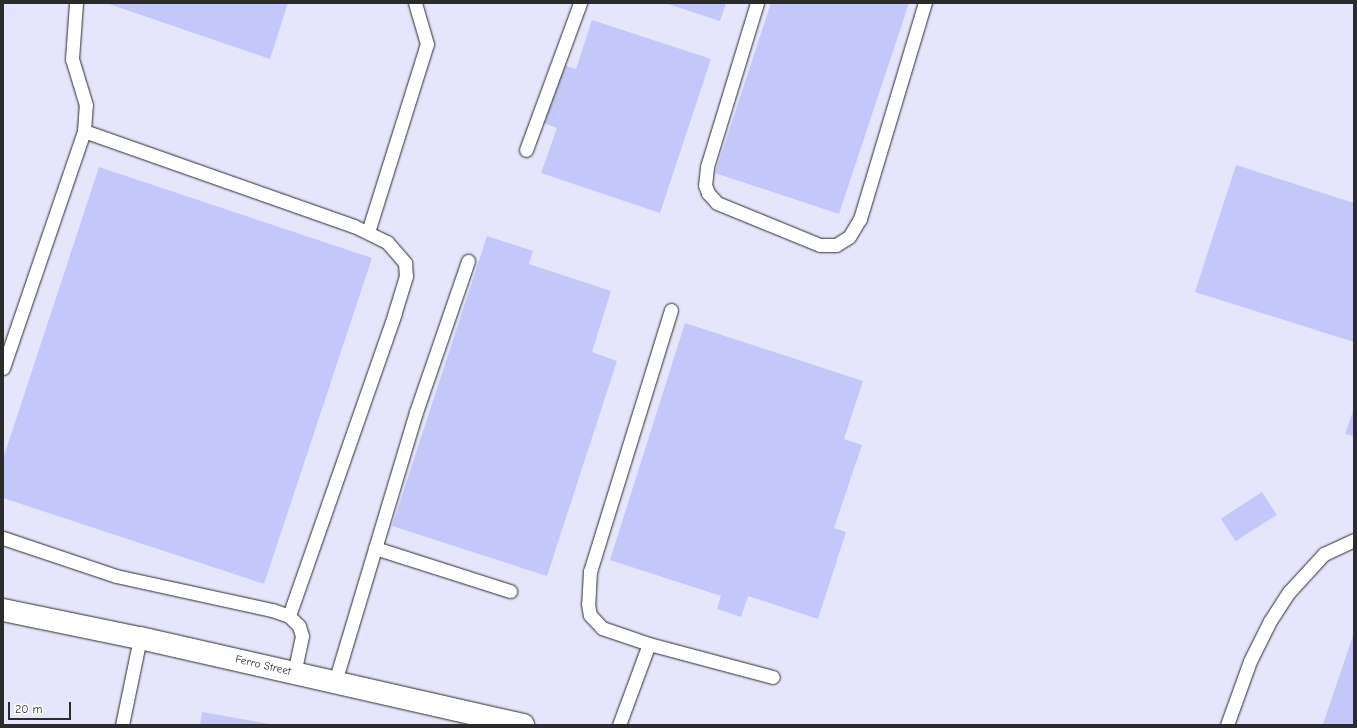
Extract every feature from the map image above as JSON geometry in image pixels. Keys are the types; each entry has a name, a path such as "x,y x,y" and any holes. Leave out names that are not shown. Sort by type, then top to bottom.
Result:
{"street":[{"name":"Ferro Street","path":"3,610 140,638 523,725"}],"lane":[{"path":"3,368 84,131 86,105 72,58 76,3"},
{"path":"368,232 427,44 415,3"},
{"path":"526,150 580,3"},
{"path":"757,3 707,167 705,185 708,193 717,203 820,245 836,245 849,237 860,219 924,3"},
{"path":"84,131 368,232 387,242 398,252 405,263 406,276 395,313 289,616"},
{"path":"335,682 416,412 468,261"},
{"path":"671,310 589,584 588,604 595,622 602,628 649,644 773,677"},
{"path":"3,538 116,576 272,610 289,616 299,626 302,636 294,673"},
{"path":"1227,725 1257,648 1270,621 1289,592 1324,554 1354,540"},
{"path":"375,548 510,591"},
{"path":"122,725 140,638"},
{"path":"618,725 649,644"}],"shaded area":[{"path":"3,3 1354,3 1354,725 3,725"}],"building":[{"path":"106,3 288,3 270,59"},
{"path":"665,3 726,3 720,21"},
{"path":"771,3 909,3 839,214 715,173"},
{"path":"592,20 711,59 660,213 541,173 557,128 541,122 560,64 576,69"},
{"path":"1236,165 1354,203 1354,342 1195,292"},
{"path":"99,167 372,258 264,584 3,498 3,459"},
{"path":"487,236 533,251 529,264 611,291 592,352 617,361 547,576 392,526"},
{"path":"685,323 863,381 844,439 862,445 834,528 846,532 818,619 748,596 741,617 717,609 721,596 610,560"},
{"path":"1354,408 1354,436 1345,434"},
{"path":"1262,492 1277,515 1236,541 1221,519"},
{"path":"1354,633 1354,725 1326,725 1323,724"},
{"path":"202,712 270,724 270,725 200,725"}]}
